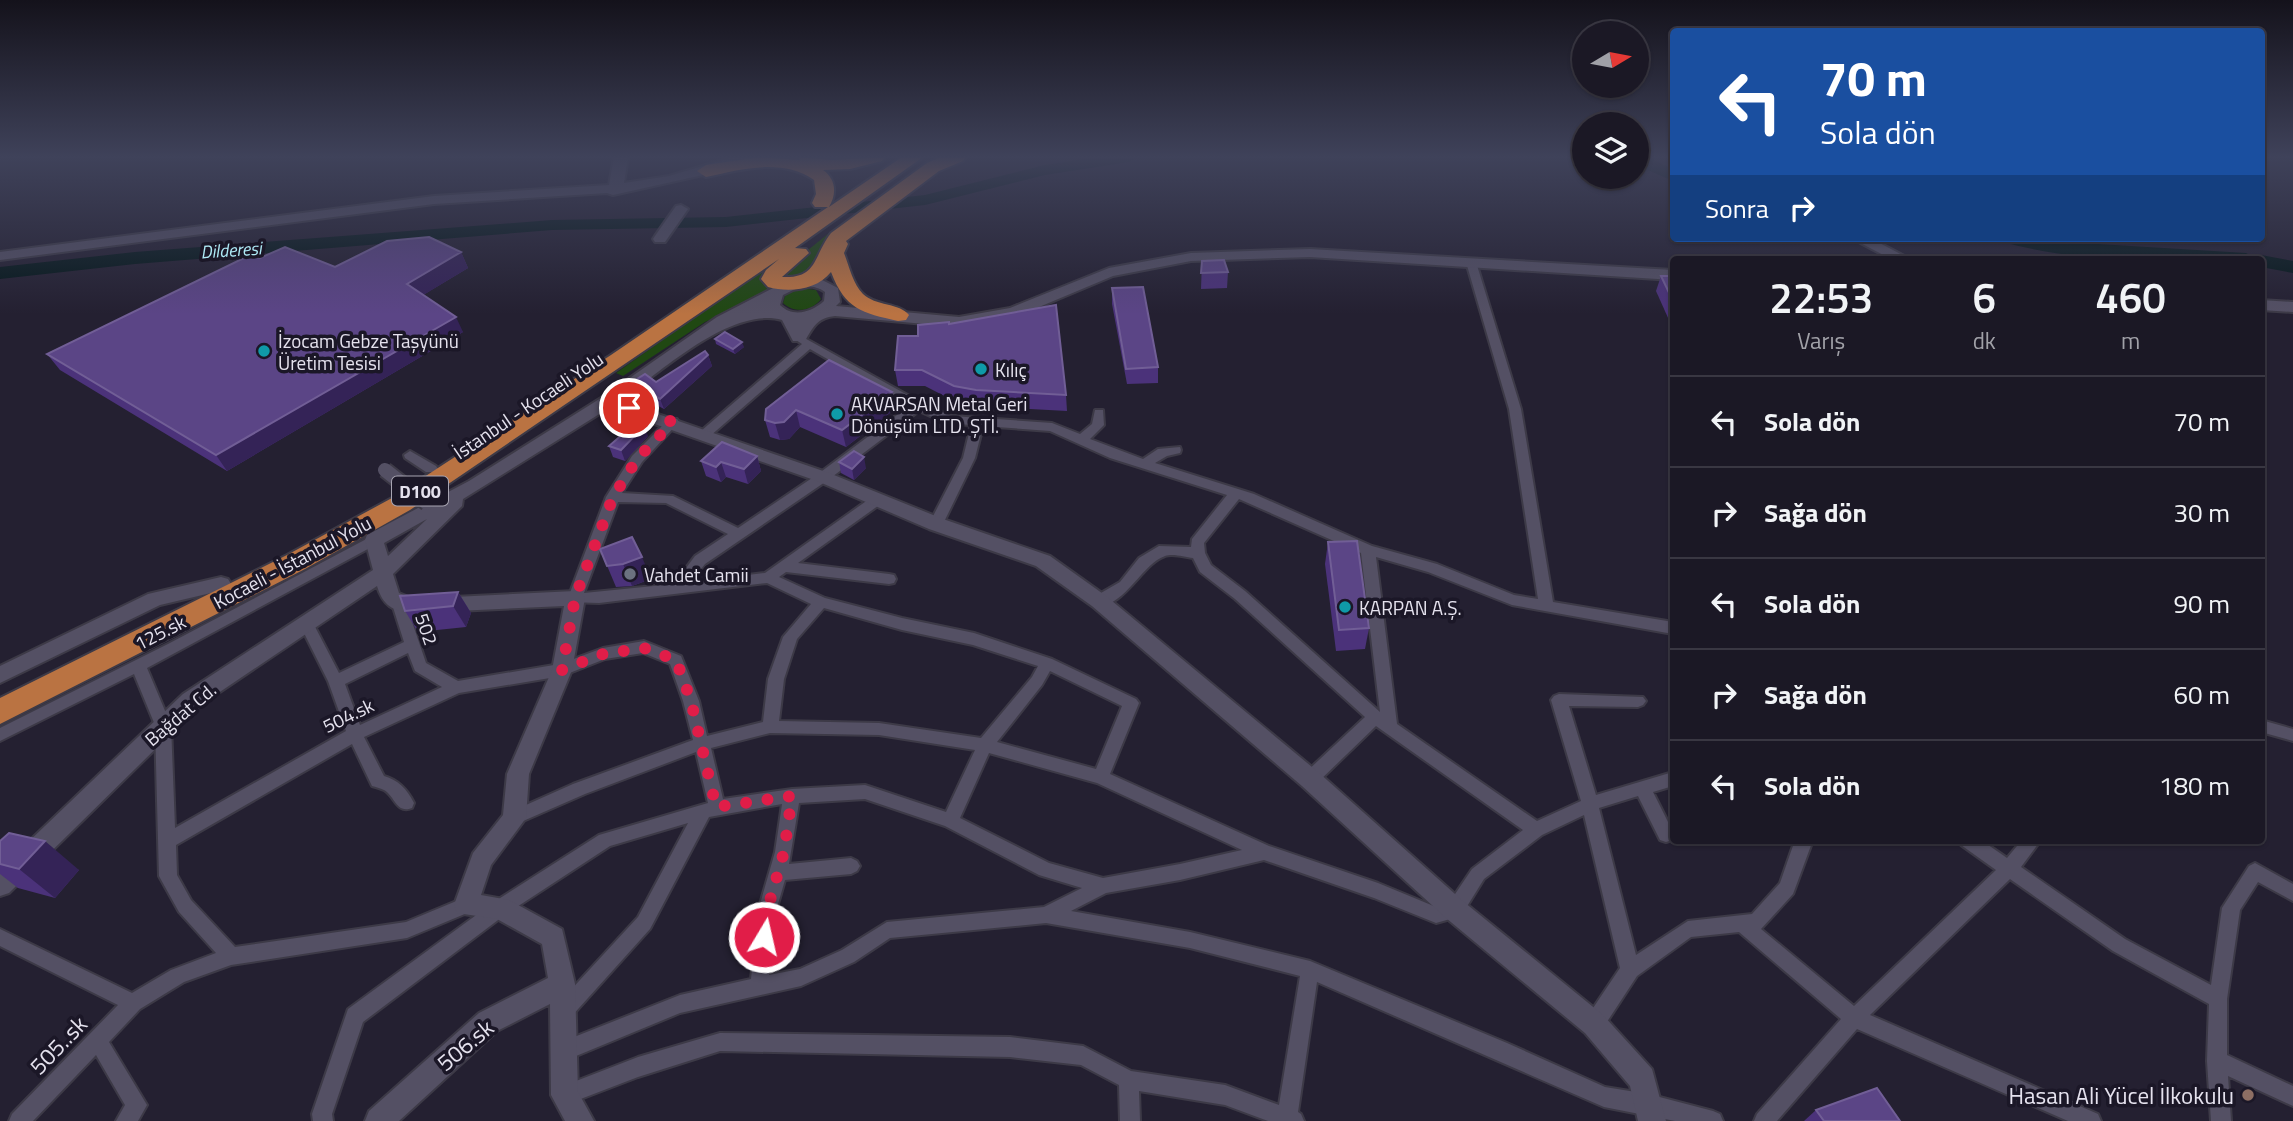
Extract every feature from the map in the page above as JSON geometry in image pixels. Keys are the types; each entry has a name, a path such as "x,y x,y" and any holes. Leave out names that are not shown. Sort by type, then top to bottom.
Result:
{"highway":[{"path":"823,218 824,209"},
{"path":"834,209 823,218 771,279 790,287 822,274 828,264 831,245 877,209"},
{"path":"823,218 839,209"},
{"name":"İstanbul - Kocaeli Yolu","path":"0,693 221,583 431,470 585,368 782,230 823,218"},
{"name":"Kocaeli - İstanbul Yolu","path":"0,712 296,562 416,507 608,367 823,218"},
{"path":"856,225 837,245 834,253 844,282 853,299 861,305 898,315"}],"main road":[{"path":"0,243 284,209"},
{"path":"0,256 363,209"},
{"path":"660,239 681,209"},
{"path":"1867,242 1897,256"},
{"path":"1885,242 1915,256"},
{"path":"705,332 759,312 785,315 819,312 898,315 959,322 1014,313 1109,272 1191,257 1310,253 1670,275"},
{"path":"580,1121 565,1095 562,984 553,937 500,908 466,905 481,860 514,818 518,774 562,670 575,598 413,606 399,604 390,597 374,540 416,507 475,485 607,401 718,322 763,303 790,287 821,283 833,291 832,302 808,320 804,341"},
{"path":"790,287 772,304 785,315 804,341"},
{"path":"2265,305 2293,307"},
{"path":"607,401 823,477 936,524 1043,561 1099,601 1310,779 1455,910 1594,1024 1642,1079 1650,1113"},
{"name":"Bağdat Cd.","path":"0,885 191,700 384,572 475,485"},
{"path":"0,674 155,599 221,583"},
{"name":"506.sk","path":"379,1121 488,1022 562,984"}],"street":[{"path":"1471,262 1515,409 1546,606"},
{"path":"705,434 804,341 918,406 950,420 1052,427 1145,464 1236,493 1368,550 1432,568 1511,600 1670,627"},
{"path":"677,590 700,559 823,477 918,406"},
{"path":"1081,440 1098,425 1099,413"},
{"path":"673,422 637,459 613,497 575,598 677,590 768,578 877,500"},
{"path":"936,524 969,458 978,422"},
{"path":"1145,464 1163,452 1175,450"},
{"path":"410,455 431,470"},
{"path":"385,470 416,507"},
{"path":"1236,493 1197,542 1205,568 1240,595 1375,717 1536,830"},
{"path":"613,497 668,499 739,534"},
{"name":"125.sk","path":"0,735 138,666 374,540"},
{"path":"1099,601 1125,586 1144,562 1164,550 1198,552"},
{"path":"1368,550 1390,728"},
{"path":"785,568 889,579"},
{"path":"768,578 821,602 902,624 974,639 1048,663 1131,703 1101,777"},
{"path":"770,727 776,680 789,637 821,602"},
{"name":"502","path":"399,604 420,667 456,687"},
{"path":"307,625 336,681 355,734 378,781 391,785 406,803"},
{"path":"336,681 412,645"},
{"name":"504.sk","path":"169,840 355,734 456,687 562,670 603,654 644,648 676,660 691,701 699,744"},
{"path":"950,821 973,766 985,745 1037,681 1048,663"},
{"path":"138,666 163,725 169,840 168,876 185,906 231,956"},
{"path":"1630,970 1590,804 1559,699 1639,701"},
{"path":"1310,779 1375,717"},
{"path":"514,818 579,789 699,744 770,727 879,730 985,745 1101,777 1264,852 1378,891 1436,915 1455,910 1478,874 1536,830 1590,804 1670,780"},
{"path":"2265,727 2293,735"},
{"path":"563,1013 644,923 710,809 699,744"},
{"path":"1642,787 1666,835"},
{"path":"323,1121 322,1114 355,1016 500,908 605,840 710,809 792,796 865,792 950,821 1045,870 1103,886"},
{"path":"759,988 767,911 784,852 792,796"},
{"path":"1594,1024 1630,970 1688,929 1745,926 1757,922 1787,888 1803,844"},
{"path":"1972,844 2119,945 2218,999"},
{"path":"1764,1121 1854,1018 2008,870 2029,844"},
{"path":"1046,915 1103,886 1180,872 1264,852"},
{"path":"778,873 851,866"},
{"path":"2221,1121 2217,1060 2218,999 2231,908 2255,872 2293,893"},
{"name":"505..sk","path":"19,1121 133,1003 178,976 231,956 407,930 466,905"},
{"path":"564,1051 680,1004 801,977 836,962 887,930 1046,915 1190,940 1310,970 1604,1097 1650,1113 1713,1121"},
{"path":"1745,926 1854,1018 2091,1121"},
{"path":"0,937 133,1003"},
{"path":"565,1095 638,1067 720,1042 1010,1047 1083,1056 1129,1080 1225,1095 1290,1119 1310,970"},
{"path":"97,1040 137,1105 126,1121"},
{"path":"2217,1060 2293,1096"},
{"path":"1129,1080 1130,1121"}],"green space":[{"path":"839,225 842,227 824,243 814,275 781,276 782,271"},
{"path":"811,235 768,270 771,287 763,296 705,322 623,376 616,373"},
{"path":"799,288 816,290 821,299 803,310 793,309 783,303 785,296"}],"building":[{"name":"İzocam Gebze Taşyünü Üretim Tesisi","path":"429,237 461,252 407,284 456,317 216,455 47,354 250,255 260,258 285,247 335,267 387,241"},
{"path":"1224,260 1228,272 1201,273 1202,261"},
{"path":"1661,276 1670,276 1670,295"},
{"path":"1143,287 1158,367 1126,369 1112,288"},
{"name":"Kılıç","path":"1056,305 1066,395 976,390 954,386 922,370 895,370 898,336 918,336 918,325 949,324"},
{"path":"725,332 742,342 733,349 715,339"},
{"path":"705,351 708,355 660,399 631,383 645,374 656,382"},
{"path":"829,360 892,392 842,430 796,410 784,422 765,420 766,409"},
{"path":"639,420 644,426 621,450 609,446"},
{"path":"722,442 757,456 744,469 721,462 716,467 701,461"},
{"path":"854,451 864,457 852,469 839,462"},
{"path":"632,537 642,557 607,566 600,549"},
{"path":"1357,541 1369,628 1339,630 1328,542"},
{"path":"458,592 453,606 405,611 400,596"},
{"path":"9,833 45,841 19,869 0,864 0,841"},
{"path":"1877,1088 1900,1121 1824,1121 1816,1110"}],"waterway":[{"name":"Dilderesi","path":"0,273 135,258 552,225 726,222 841,209"},
{"name":"Dilderesi","path":"2024,242 2039,246 2198,256"},
{"name":"Dilderesi","path":"2265,262 2293,267"}],"place":[{"name":"İzocam Gebze Taşyünü Üretim Tesisi","path":"264,351"},
{"name":"Kılıç","path":"981,369"},
{"name":"AKVARSAN Metal Geri Dönüşüm LTD. ŞTİ.","path":"837,414"},
{"name":"Vahdet Camii","path":"630,574"},
{"name":"KARPAN A.Ş.","path":"1345,607"},
{"name":"Hasan Ali Yücel İlkokulu","path":"2248,1095"}],"route":[{"path":"629,408 673,422 637,459 613,497 575,598 562,670 603,654 644,648 676,660 691,701 716,807 792,796 784,852 767,911 764,937"}]}
